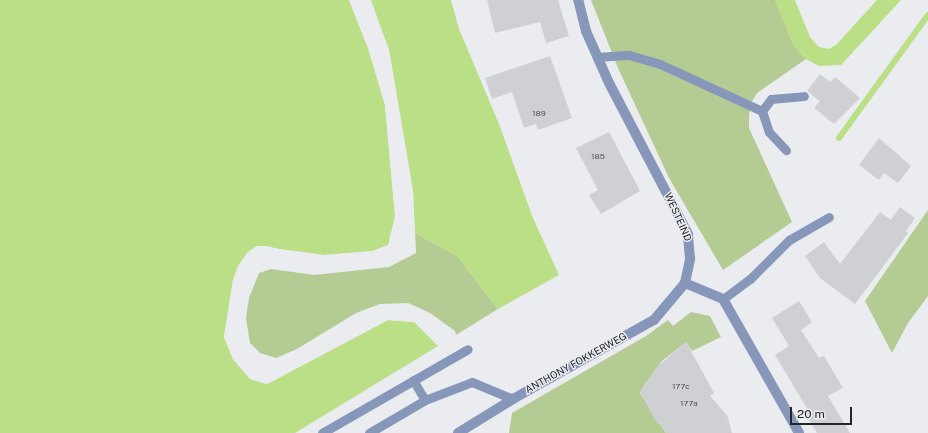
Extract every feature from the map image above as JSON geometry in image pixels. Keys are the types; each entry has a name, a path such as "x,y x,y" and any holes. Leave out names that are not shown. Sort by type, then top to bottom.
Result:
{"street":[{"name":"WESTEIND","path":"578,0 597,57 688,234 690,259 685,283"},
{"path":"685,283 722,300 799,433"},
{"name":"ANTHONY FOKKERWEG","path":"458,433 513,398 654,320 685,283"}],"lane":[{"path":"597,57 629,55 660,64 762,111 769,132 786,150"},
{"path":"762,111 772,99 804,96"},
{"path":"722,300 750,279 789,240 829,217"},
{"path":"322,433 468,349"},
{"path":"413,380 426,400"},
{"path":"369,433 426,400 472,382 513,398"}],"shaded area":[{"path":"0,0 349,0 368,48 385,105 395,216 388,245 373,251 325,255 257,246 248,252 238,266 233,280 224,337 233,359 250,379 267,384 388,320 414,322 438,346 295,433 0,433"},
{"path":"371,0 451,0 459,29 499,124 533,218 559,275 498,309 457,256 415,233 413,191 389,50"},
{"path":"591,0 775,0 794,46 806,59 757,93 751,103 749,116 749,128 792,222 723,270 669,178 618,68"},
{"path":"775,0 795,0 810,37 819,47 829,49 837,44 877,0 901,0 841,65 819,66 806,59 794,46"},
{"path":"928,210 928,296 908,323 892,353 865,301"},
{"path":"415,233 457,256 498,309 456,335 455,331 430,313 408,303 380,304 356,313 297,349 276,358 260,353 250,343 246,318 249,298 259,273 271,269 314,275 389,267 416,253"},
{"path":"691,312 710,316 721,337 692,351 686,342 662,361 645,384 640,393 666,433 509,433 512,413 646,336 668,320 673,326"}],"pier":[{"path":"349,0 370,48 387,105 397,216 394,229 395,216 385,105 368,48"},
{"path":"369,0 389,50 413,191 415,236 411,191 387,51"},
{"path":"394,229 390,246 374,253 325,257 304,254 325,255 373,251 388,245"},
{"path":"257,246 267,246 295,253 257,248 240,267 235,281 226,337 234,358 251,378 267,382 388,318 415,321 440,345 414,322 388,320 267,384 250,379 233,359 224,337 233,280 238,266 248,252"}],"building":[{"path":"487,0 558,0 569,36 546,43 540,22 495,33"},
{"path":"550,56 572,118 538,130 536,124 524,128 512,92 492,99 485,78"},
{"path":"820,74 830,82 835,77 860,98 834,124 814,108 820,101 807,91"},
{"path":"609,132 640,191 601,214 589,195 598,190 576,148"},
{"path":"879,138 911,166 898,183 884,173 879,180 859,165"},
{"path":"900,207 915,218 906,231 908,233 855,304 820,278 805,256 824,242 840,264 880,212 891,220"},
{"path":"799,301 812,322 801,330 819,358 824,356 843,388 828,396 850,433 817,433 804,412 808,410 775,355 789,346 772,318"},
{"path":"686,342 714,393 710,396 727,415 732,433 666,433 660,423 658,425 640,392 657,367"}],"waterway":[{"path":"839,138 928,15"}]}
